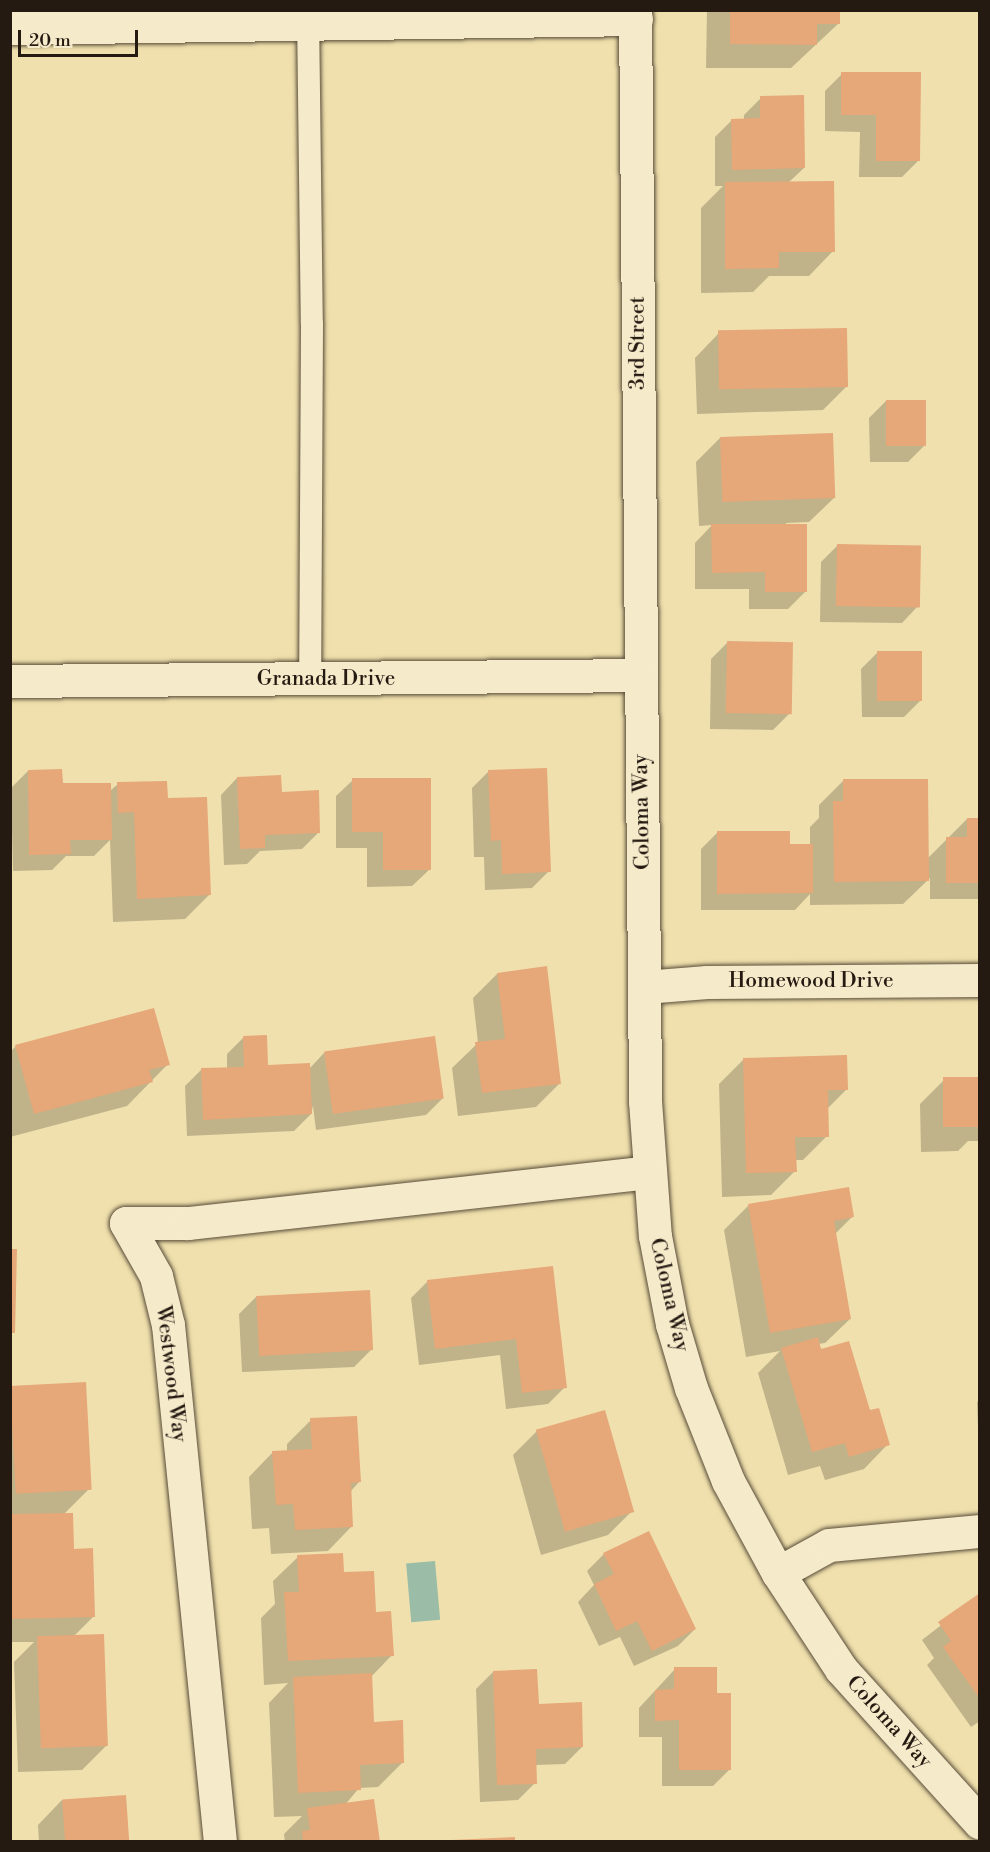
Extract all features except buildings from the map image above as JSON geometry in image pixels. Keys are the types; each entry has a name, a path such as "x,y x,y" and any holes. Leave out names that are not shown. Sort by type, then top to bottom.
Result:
{"street":[{"path":"10,28 308,17 635,15"},
{"name":"3rd Street","path":"635,15 641,675"},
{"name":"Granada Drive","path":"10,681 641,675"},
{"name":"Coloma Way","path":"641,675 648,1172 655,1236 672,1324 691,1388 728,1481 778,1573 841,1668 980,1823"},
{"name":"Homewood Drive","path":"644,987 707,982 980,980"},
{"name":"Westwood Way","path":"220,1842 168,1325 156,1276 126,1223 188,1223 648,1172"},
{"path":"778,1573 829,1545 980,1531"}],"lane":[{"path":"308,17 312,324 310,679"}],"shaded area":[{"path":"435,1561 440,1620 411,1622 406,1564"}]}
